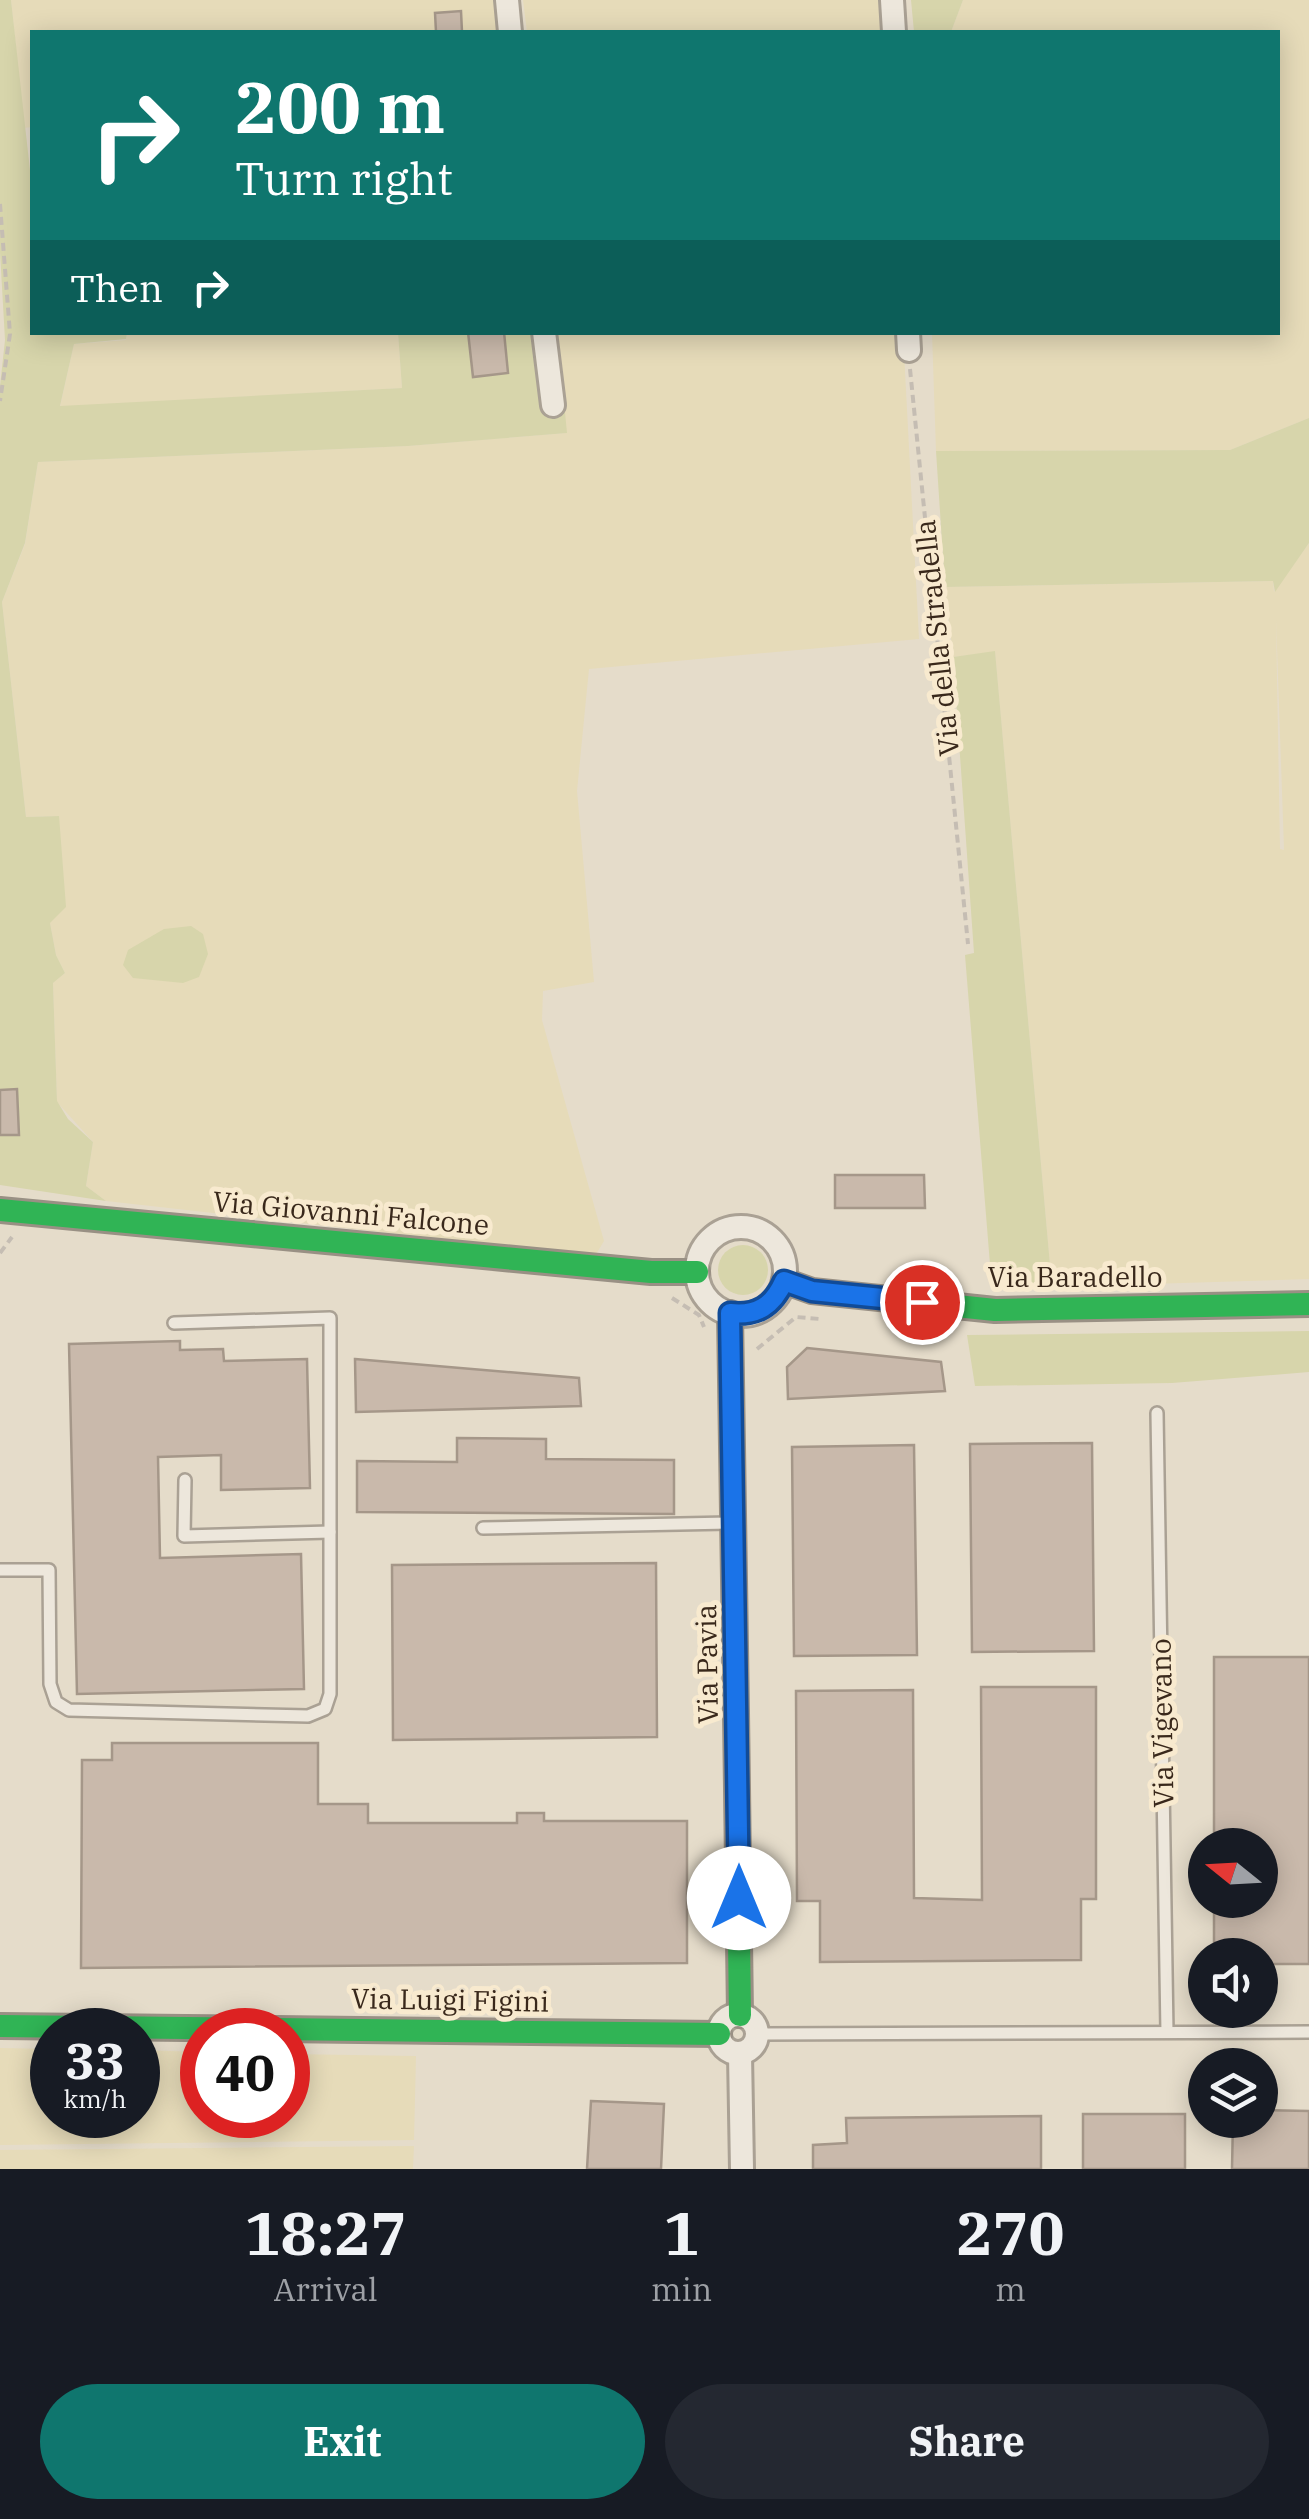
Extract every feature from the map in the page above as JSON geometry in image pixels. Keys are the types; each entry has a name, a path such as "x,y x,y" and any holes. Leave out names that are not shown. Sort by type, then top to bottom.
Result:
{"street":[{"path":"507,0 510,30"},
{"path":"892,0 894,30"},
{"path":"544,335 553,405"},
{"name":"Via Giovanni Falcone","path":"0,1210 631,1270 697,1272"},
{"path":"746,1226 772,1239 785,1266 784,1281 769,1304 744,1314 730,1313 707,1298 697,1272 699,1258 717,1234 746,1226"},
{"name":"Via Baradello","path":"784,1281 812,1291 995,1310 1309,1304"},
{"name":"Via Pavia","path":"730,1313 740,2015"},
{"path":"0,2004 8,2016 24,2026"},
{"path":"740,2015 756,2024 758,2034 749,2051 740,2054 730,2052 719,2034 722,2024 740,2015"},
{"name":"Via Luigi Figini","path":"0,2026 719,2034"},
{"path":"740,2054 742,2169"}],"lane":[{"path":"0,1570 48,1570 50,1684 56,1702 69,1710 308,1716 325,1709 330,1694 330,1318 174,1323"},
{"name":"Via Vigevano","path":"1157,1413 1168,2032"},
{"path":"185,1480 184,1536 330,1532"},
{"path":"484,1528 735,1523"},
{"path":"758,2034 1309,2032"}],"path":[{"path":"0,204 10,334 0,400"},
{"name":"Via della Stradella","path":"908,341 968,944"},
{"path":"760,1349 796,1317"}],"shaded area":[{"path":"0,0 11,0 30,170 30,335 127,335 126,339 74,344 60,406 402,388 398,335 534,335 564,402 567,433 408,446 38,462 25,543 2,602 26,817 59,816 66,907 50,923 56,955 65,973 53,983 57,1101 68,1119 93,1142 86,1186 106,1201 0,1185 0,386 5,340 0,252"},
{"path":"11,0 495,0 498,30 30,30 30,127 24,128"},
{"path":"523,0 883,0 886,30 527,30"},
{"path":"911,0 963,0 952,30 914,30"},
{"path":"963,0 1309,0 1309,418 1230,450 936,451 932,335 1280,335 1280,30 952,30"},
{"path":"127,335 398,335 402,388 60,407 74,344 126,340"},
{"path":"557,335 903,335 919,639 589,669 577,791 594,982 543,991 542,1020 604,1241 595,1256 106,1201 86,1186 93,1142 57,1102 53,983 65,973 56,955 50,923 59,816 26,817 2,602 25,544 38,462 408,446 566,433"},
{"path":"1309,418 1309,543 1275,592 1273,581 945,587 936,451 1230,450"},
{"path":"1309,543 1309,1279 1052,1287 995,652 953,657 945,587 1273,581 1274,592","holes":["1276,619 1284,850 1280,849"]},
{"path":"995,651 1052,1287 992,1289 965,955 974,953 953,657"},
{"path":"191,926 203,934 208,954 199,977 183,983 133,978 123,965 128,950 164,929"},
{"path":"733,1246 753,1246 767,1260 767,1280 753,1294 733,1294 719,1280 719,1260"},
{"path":"1309,1331 1309,1372 1172,1383 975,1386 967,1335"},
{"path":"0,2048 30,2049 30,2138 160,2138 160,2051 180,2051 180,2138 310,2138 310,2054 416,2056 414,2140 0,2145"},
{"path":"414,2146 413,2169 0,2169 0,2150"}],"building":[{"path":"461,11 462,30 436,30 435,13"},
{"path":"468,335 504,335 508,373 473,377"},
{"path":"17,1089 19,1135 0,1135 0,1090"},
{"path":"835,1175 924,1175 925,1208 835,1208"},
{"path":"180,1341 180,1350 223,1349 224,1361 307,1359 310,1488 221,1490 221,1455 158,1457 160,1558 301,1554 304,1689 77,1694 69,1344"},
{"path":"807,1348 941,1362 945,1391 788,1399 787,1367"},
{"path":"355,1359 579,1378 581,1406 356,1412"},
{"path":"457,1438 546,1439 546,1459 674,1460 674,1514 357,1512 357,1461 457,1462"},
{"path":"1092,1443 1094,1651 972,1652 970,1444"},
{"path":"914,1445 917,1655 794,1656 792,1447"},
{"path":"656,1563 657,1737 393,1740 392,1565"},
{"path":"1214,1657 1309,1657 1309,1964 1278,1964 1278,1938 1214,1938 1214,1918 1278,1918 1278,1828 1214,1828"},
{"path":"981,1687 1096,1687 1096,1899 1081,1899 1081,1960 820,1962 820,1901 797,1901 796,1691 913,1690 914,1898 982,1900"},
{"path":"112,1743 318,1743 318,1804 368,1804 368,1823 517,1823 517,1813 544,1813 544,1821 687,1821 687,1963 81,1968 82,1760 112,1760"},
{"path":"591,2101 664,2104 661,2169 587,2169"},
{"path":"1278,2110 1309,2111 1309,2169 1232,2169 1233,2138 1278,2138"},
{"path":"1083,2114 1185,2114 1185,2169 1083,2169"},
{"path":"1041,2116 1041,2169 813,2169 813,2145 847,2143 846,2118"}],"traffic: fast":[{"path":"0,1210 651,1272 697,1272"},
{"path":"784,1281 812,1291 995,1310 1309,1304"},
{"path":"736,1713 740,2015"},
{"path":"0,2026 719,2034"}],"traffic: slow":[{"path":"730,1313 736,1713"}],"route":[{"path":"739,1898 730,1313 757,1312 778,1294 784,1281 812,1291 922,1302"}]}
